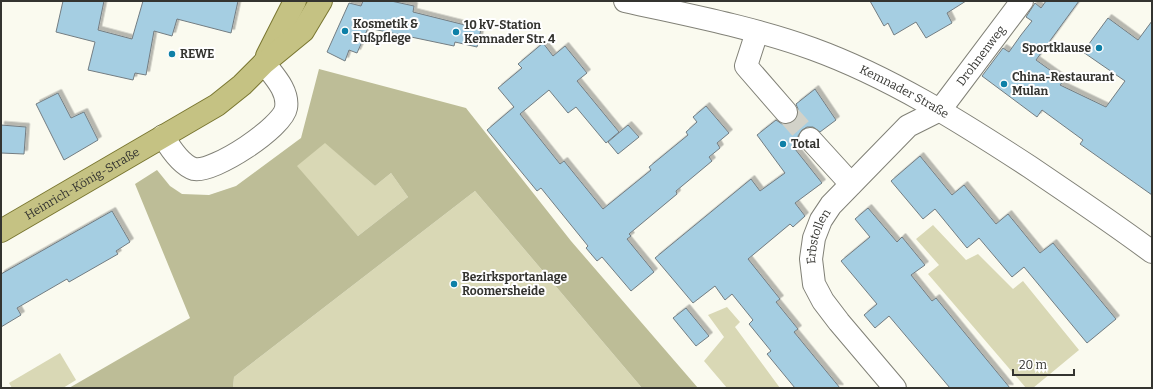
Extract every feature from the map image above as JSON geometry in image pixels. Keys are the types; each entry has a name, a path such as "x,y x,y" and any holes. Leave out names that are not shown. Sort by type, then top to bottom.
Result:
{"main road":[{"name":"Heinrich-König-Straße","path":"264,63 294,1"},
{"name":"Heinrich-König-Straße","path":"1,231 217,105 303,31 321,1"}],"street":[{"name":"Kemnader Straße","path":"625,1 757,32 814,49 872,74 940,110 982,136 1111,221 1152,252"},
{"name":"Drohnenweg","path":"940,110 1022,1"},
{"path":"757,32 746,66 786,112"},
{"path":"163,136 186,165 194,169 205,169 238,153 274,124 286,109 286,98 282,87 264,63"},
{"name":"Erbstollen","path":"895,388 840,322 824,301 814,284 811,259 814,238 821,220 831,205 908,126 940,110"},
{"path":"810,139 851,184"}],"green space":[{"path":"319,69 466,108 571,241 698,388 642,388 475,191 234,377 233,388 69,388 190,318 135,184 157,170 170,186 182,194 209,195 236,186 301,138","holes":["325,143 375,186 391,173 408,197 358,236 297,166"]},
{"path":"325,142 375,186 391,173 408,197 358,236 296,166"},
{"name":"Bezirksportanlage Roomersheide","path":"475,191 642,388 233,388 234,377"},
{"path":"933,225 966,260 978,254 1013,289 1023,281 1079,350 1033,388 1026,388 928,274 939,265 916,239"},
{"path":"727,307 740,322 735,327 780,388 727,388 704,361 724,337 708,315"},
{"path":"60,353 76,380 63,388 12,388 9,383"}],"building":[{"path":"63,1 104,1 98,30 132,39 143,1 238,1 231,33 177,19 172,36 154,31 146,75 135,73 133,80 88,70 95,42 56,32"},
{"path":"363,1 391,1 414,6 413,12 481,29 477,47 455,42 454,46 368,28 357,53 349,50 345,61 327,52 349,3 361,6"},
{"path":"870,1 966,1 947,13 952,23 926,38 916,22 894,35 888,23 884,26"},
{"path":"1046,1 1079,1 1036,60 1064,80 1060,85 1106,107 1125,81 1083,52 1108,18 1138,40 1152,21 1152,195 1080,144 1083,140 1042,110 1037,117 982,76 1003,48 1009,52 1032,21 1026,17 1035,3 1041,8"},
{"path":"543,43 553,56 565,46 587,73 577,81 619,132 606,143 576,107 568,113 549,90 520,114 560,164 564,161 603,209 651,170 649,167 688,135 686,132 697,122 693,117 706,106 729,133 717,143 720,148 709,157 712,161 676,191 677,194 629,234 631,236 627,239 654,272 631,291 602,257 597,261 586,248 588,246 541,188 537,191 487,130 514,107 498,88 522,68 518,64"},
{"path":"815,89 836,120 820,132 813,127 807,127 802,130 798,136 800,146 795,149 822,183 795,203 805,216 793,227 790,224 748,259 780,299 776,302 798,329 794,332 840,388 795,388 767,354 771,351 749,324 753,320 732,294 725,300 715,286 693,303 655,258 751,179 760,191 785,173 757,135 776,120 782,124 794,122 798,116 796,104"},
{"path":"58,93 71,118 84,112 98,140 64,160 36,104"},
{"path":"1,125 26,127 24,154 1,153"},
{"path":"628,125 639,137 618,154 608,142"},
{"path":"920,156 952,195 964,185 996,224 1008,214 1040,253 1053,243 1116,319 1087,343 1024,267 1012,277 979,238 967,248 935,209 923,219 891,181"},
{"path":"868,208 897,242 902,237 925,265 911,275 932,301 936,298 1010,388 950,388 889,316 875,328 864,315 877,304 841,261 870,237 855,219"},
{"path":"112,211 130,242 116,251 118,254 69,282 67,279 17,308 21,315 1,327 1,274"},
{"path":"686,308 709,336 696,346 673,318"}],"tunnel":[{"path":"786,112 810,139"}],"place":[{"name":"Kosmetik & Fußpflege","path":"345,31"},
{"name":"10 kV-Station Kemnader Str. 4","path":"456,32"},
{"name":"Sportklause","path":"1099,48"},
{"name":"REWE","path":"172,54"},
{"name":"China-Restaurant Mulan","path":"1004,84"},
{"name":"Total","path":"783,144"},
{"name":"Bezirksportanlage Roomersheide","path":"454,284"}]}
